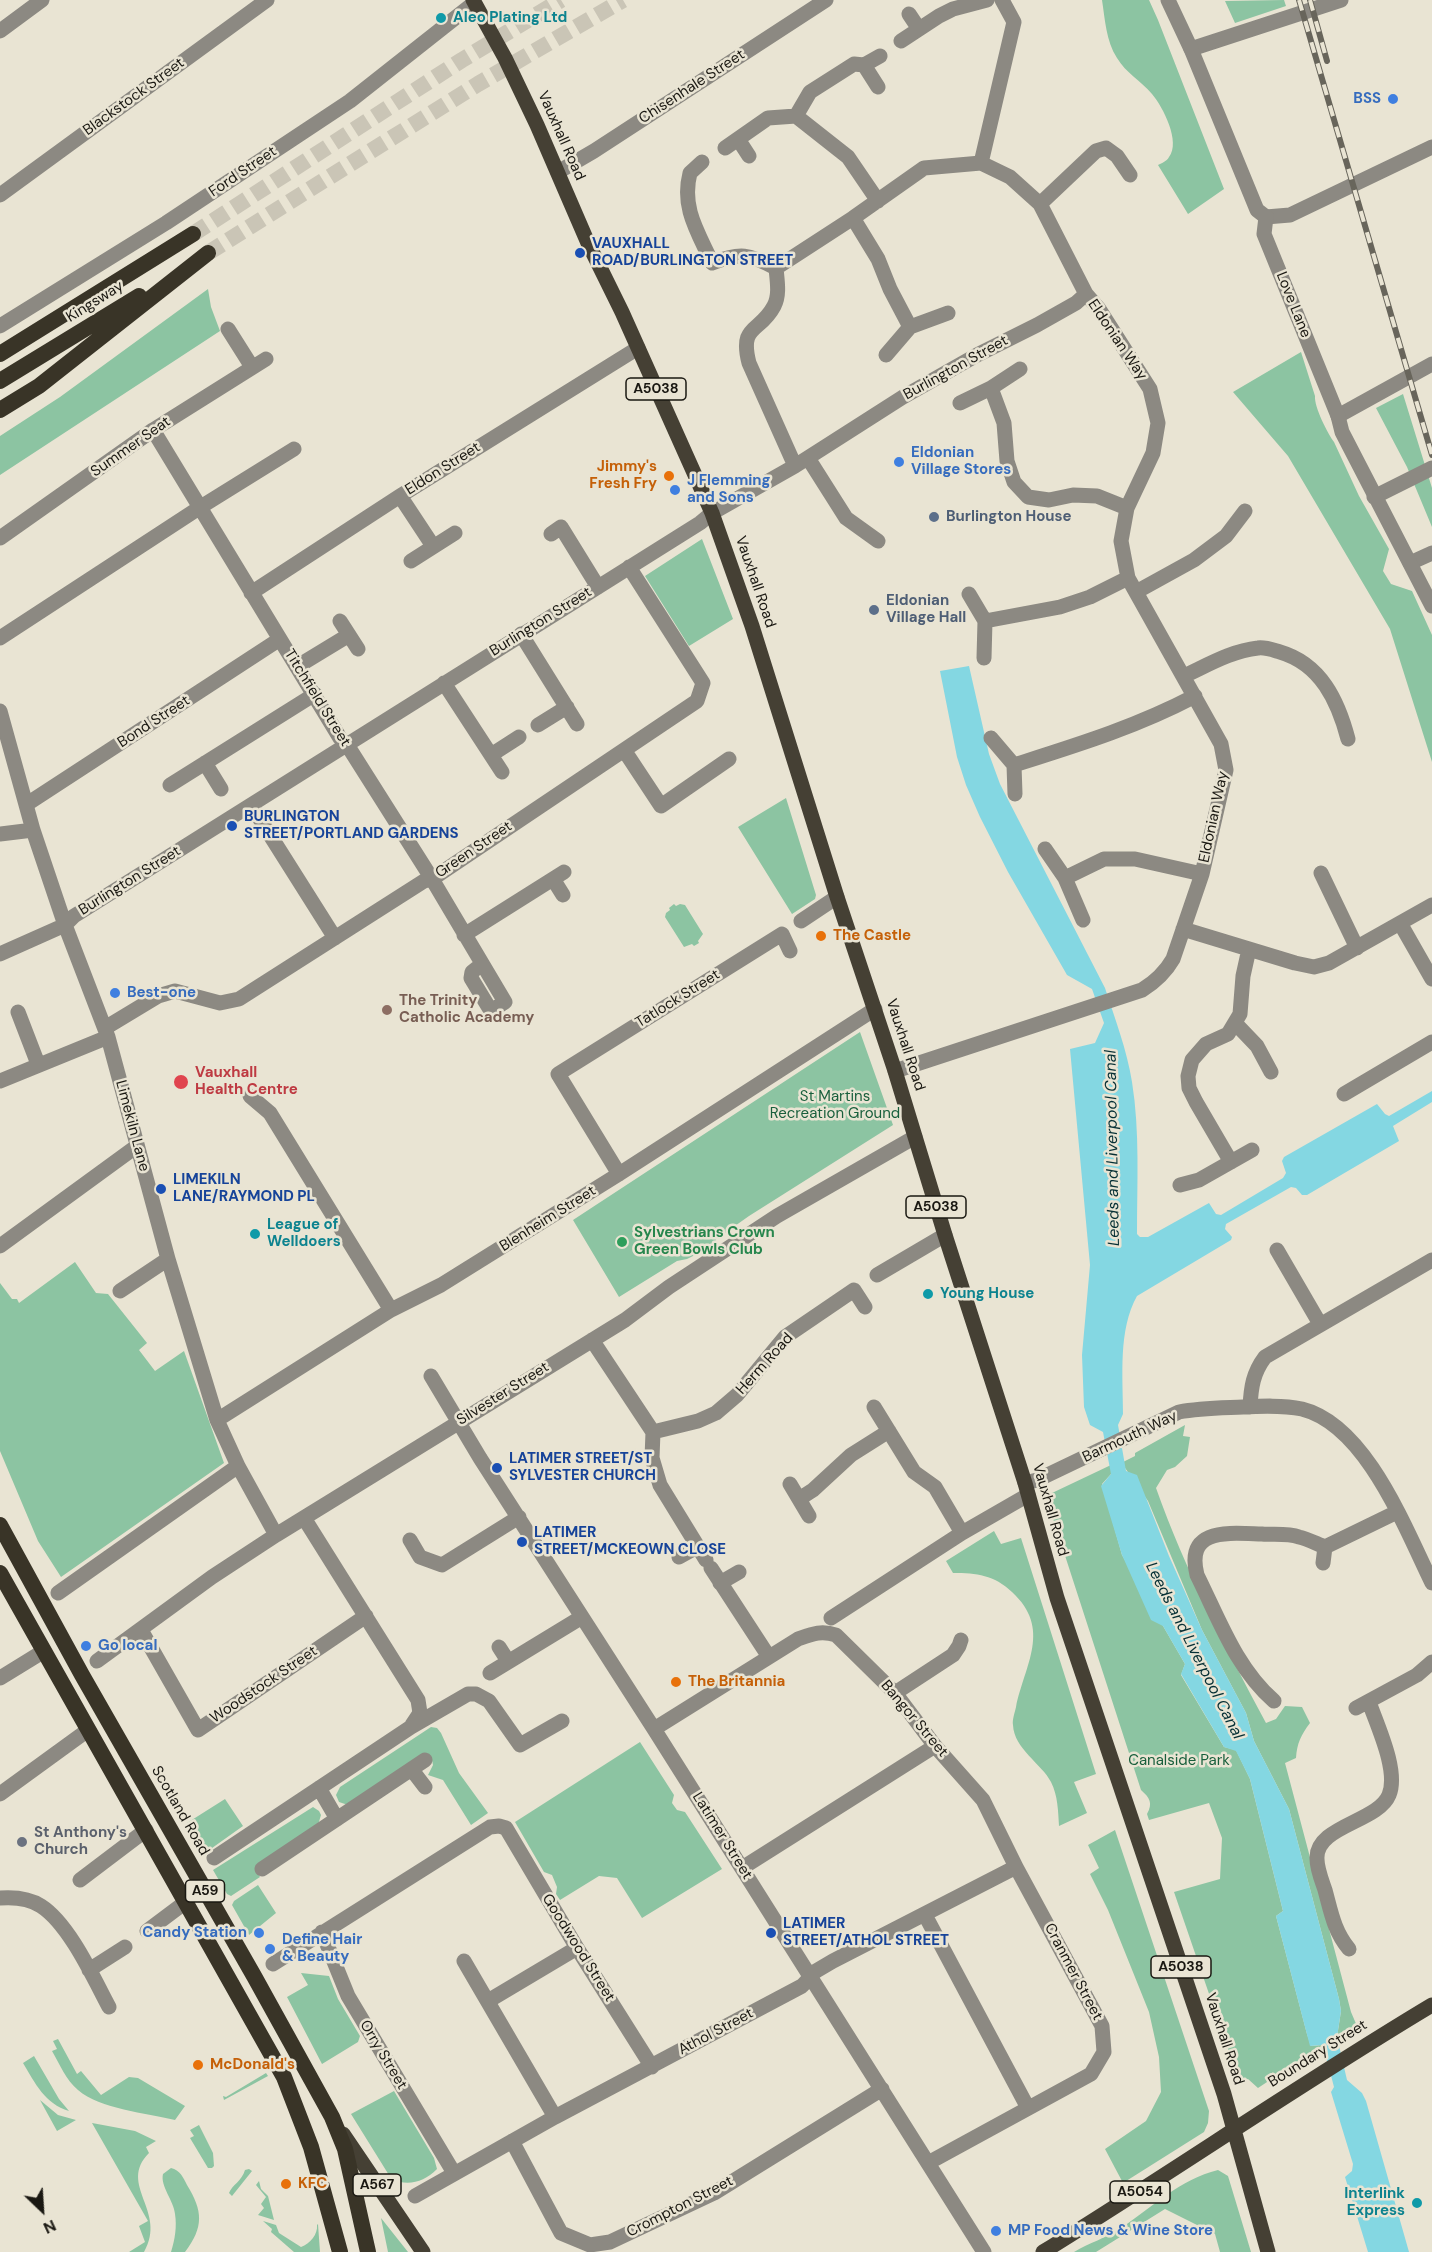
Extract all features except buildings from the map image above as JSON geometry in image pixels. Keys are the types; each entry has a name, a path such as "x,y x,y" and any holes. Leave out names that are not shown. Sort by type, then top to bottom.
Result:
{"highway":[{"name":"Kingsway","path":"0,354 194,234"},
{"name":"Kingsway","path":"0,381 208,253 39,386 0,411"},
{"name":"Scotland Road","path":"0,1525 82,1675 332,2117 345,2149 368,2252"},
{"name":"A59","path":"0,1573 284,2077 311,2147 340,2252"}],"main road":[{"name":"Vauxhall Road","path":"474,1 517,82 712,513 752,626 837,897 895,1071 1027,1489 1057,1598 1088,1695 1234,2128"},
{"name":"Boundary Street","path":"1043,2252 1138,2193 1234,2128 1432,2005"},
{"path":"1224,2094 1236,2106 1263,2110"},
{"name":"A567","path":"332,2117 423,2252"},
{"name":"A5038","path":"1234,2128 1268,2252"}],"street":[{"path":"0,31 23,5 42,0"},
{"name":"Blackstock Street","path":"0,195 267,0"},
{"name":"Chisenhale Street","path":"558,172 826,0"},
{"path":"901,41 953,9 987,0"},
{"path":"776,268 924,168 981,163 1014,22 1002,0"},
{"name":"Love Lane","path":"1168,0 1191,49 1257,210 1266,217 1264,234 1338,416 1342,432 1432,606"},
{"path":"1191,49 1341,0"},
{"name":"Ford Street","path":"0,326 166,223 350,101 474,1"},
{"path":"909,14 919,29"},
{"path":"795,116 810,92 854,64 864,65 880,56"},
{"path":"864,65 878,87"},
{"path":"724,148 768,118 795,116 848,157 878,201"},
{"path":"738,139 749,156"},
{"path":"1266,217 1290,215 1432,147"},
{"path":"1040,204 1096,151 1106,148 1117,156 1130,176"},
{"path":"702,162 690,172 686,198 688,211 712,263 741,255 753,256 776,268"},
{"name":"Eldonian Way","path":"895,1071 1142,990 1152,984 1173,959 1202,874 1226,770 1221,744 1128,578 1120,541 1127,508 1152,453 1158,423 1150,389 1099,309 1086,294 1040,204 1010,177 981,163"},
{"path":"853,218 878,259 890,289 910,327"},
{"path":"776,268 778,295 770,313 751,330 745,347 749,363 802,462 846,518 878,541"},
{"name":"Burlington Street","path":"0,954 65,925 74,916 700,523 712,513 802,462 903,397 976,355 1037,325 1076,303 1086,294"},
{"path":"886,355 910,327 948,313"},
{"path":"228,329 252,368"},
{"name":"Eldon Street","path":"251,593 400,496 638,348"},
{"name":"Summer Seat","path":"0,538 153,430 266,359"},
{"path":"1338,416 1432,364"},
{"path":"960,403 1020,369"},
{"path":"990,388 1004,423 1007,461 1014,482 1028,496 1049,500 1073,495 1096,496 1127,508"},
{"name":"Titchfield Street","path":"153,430 251,593 345,745 432,879 482,964"},
{"path":"0,638 294,449"},
{"path":"1374,497 1432,468"},
{"path":"400,496 433,546"},
{"path":"1137,592 1194,560 1226,536 1245,511"},
{"path":"561,527 598,587"},
{"path":"411,561 455,533"},
{"path":"1410,563 1432,553"},
{"name":"Green Street","path":"0,1081 107,1033 158,996 175,992 220,1003 239,999 424,881 432,879 697,701 703,683 629,567"},
{"path":"985,621 1060,607 1090,597 1128,578"},
{"path":"969,594 985,621 984,658"},
{"path":"340,621 358,649"},
{"path":"521,634 577,724"},
{"path":"298,666 349,635"},
{"name":"Bond Street","path":"27,804 280,639"},
{"path":"1184,676 1229,655 1261,647 1295,657 1324,681 1342,716 1348,739"},
{"path":"444,683 502,772"},
{"path":"170,785 315,694"},
{"path":"1014,765 1119,732 1157,716 1195,696"},
{"path":"538,724 567,707"},
{"name":"Limekiln Lane","path":"0,711 33,830 65,925 107,1033 168,1259 217,1420 238,1466 276,1535"},
{"path":"490,754 519,737"},
{"path":"991,738 1014,765 1015,794"},
{"path":"624,750 661,806 729,759"},
{"path":"205,764 221,789"},
{"path":"251,804 335,938"},
{"path":"0,834 33,830"},
{"path":"1045,849 1065,878 1083,920"},
{"path":"1065,878 1104,859 1135,859 1202,874"},
{"path":"1321,873 1357,948"},
{"path":"464,935 558,875 563,895"},
{"path":"801,921 837,897"},
{"path":"1183,929 1314,967 1329,963 1432,905"},
{"path":"1400,923 1432,979"},
{"name":"Tatlock Street","path":"619,1174 558,1074 782,934 790,951"},
{"path":"1231,1162 1196,1102 1188,1076 1192,1059 1206,1044 1228,1034 1240,1014 1243,976 1250,950"},
{"name":"Blenheim Street","path":"217,1420 391,1310 441,1285 619,1174 875,1009"},
{"path":"18,1012 38,1064"},
{"path":"1235,1023 1257,1047 1272,1072"},
{"path":"1344,1094 1432,1042"},
{"path":"250,1096 270,1113 391,1310"},
{"name":"Silvester Street","path":"97,1661 212,1577 276,1535 625,1320 669,1287 780,1214 915,1137"},
{"path":"0,1246 137,1146"},
{"path":"1180,1185 1199,1180 1252,1150"},
{"path":"877,1275 945,1235"},
{"path":"1277,1250 1320,1324"},
{"path":"120,1291 168,1259"},
{"path":"1250,1407 1252,1381 1265,1357 1432,1260"},
{"name":"Herm Road","path":"653,1432 698,1421 716,1413 737,1395 785,1338 854,1290 865,1307"},
{"path":"592,1340 653,1432 652,1458 660,1485 769,1657"},
{"name":"Latimer Street","path":"431,1376 460,1421 480,1458 984,2252"},
{"name":"Barmouth Way","path":"831,1618 1027,1489 1179,1412 1200,1408 1276,1406 1302,1409 1322,1417 1340,1429 1363,1453 1397,1512 1432,1583"},
{"path":"874,1407 914,1472 935,1487 962,1533"},
{"path":"799,1499 813,1490 851,1455 889,1431"},
{"path":"58,1593 238,1466"},
{"path":"790,1484 809,1516"},
{"path":"1274,1701 1244,1670 1197,1575 1193,1561 1196,1550 1214,1534 1233,1533 1297,1536 1325,1547 1397,1512"},
{"path":"410,1540 420,1557 442,1565 519,1517"},
{"path":"304,1518 418,1700 420,1713 411,1727"},
{"path":"679,1557 697,1546"},
{"path":"1323,1563 1325,1547"},
{"path":"720,1583 739,1572"},
{"name":"Woodstock Street","path":"141,1630 198,1730 366,1616"},
{"path":"490,1673 582,1617"},
{"name":"Bangor Street","path":"654,1729 798,1639 816,1632 836,1635 895,1693 935,1746 983,1800 1016,1867"},
{"path":"895,1693 953,1655 961,1640"},
{"path":"499,1647 508,1661"},
{"path":"0,1678 44,1651"},
{"path":"1349,1949 1335,1928 1316,1857 1325,1839 1378,1809 1389,1795 1391,1777 1386,1752 1362,1705 1417,1675 1432,1662"},
{"path":"214,1858 411,1727 468,1694 476,1694 489,1701 520,1745 564,1724 553,1707"},
{"path":"0,1794 88,1730"},
{"path":"742,1868 935,1746"},
{"path":"262,1869 425,1760"},
{"path":"412,1770 425,1787"},
{"path":"319,1788 337,1819"},
{"name":"Goodwood Street","path":"322,1932 490,1827 506,1828 577,1948 652,2067"},
{"path":"80,1880 146,1830"},
{"name":"Athol Street","path":"415,2196 555,2117 802,1986 810,1976 833,1961 925,1916 1016,1867"},
{"name":"Cranmer Street","path":"928,2163 1091,2074 1104,2052 1102,2026 1016,1867"},
{"path":"0,1898 16,1896 40,1905 62,1925 109,2007"},
{"path":"147,1931 187,1902"},
{"path":"925,1916 1028,2108"},
{"path":"273,1964 322,1932"},
{"name":"Orry Street","path":"322,1932 348,1996 454,2173"},
{"path":"89,1970 126,1947"},
{"path":"488,2001 577,1948"},
{"path":"464,1961 555,2117"},
{"name":"Crompton Street","path":"512,2141 561,2233 590,2245 610,2242 714,2193 882,2089"},
{"path":"330,2252 334,2231"}],"green space":[{"path":"1102,0 1149,0 1158,20 1224,189 1188,214 1158,165 1167,160 1172,151 1172,134 1169,125 1152,94 1125,68 1113,51 1106,30"},
{"path":"1284,0 1286,6 1235,23 1225,1"},
{"path":"208,289 211,307 220,331 0,475 0,436 60,397"},
{"path":"1301,352 1322,420 1359,496 1389,549 1383,571 1391,584 1412,591 1432,635 1432,762 1390,629 1288,456 1233,392"},
{"path":"1403,394 1432,488 1432,527 1407,467 1376,408"},
{"path":"702,539 733,619 689,646 645,576"},
{"path":"786,798 816,895 815,899 792,914 738,827"},
{"path":"674,904 676,906 685,905 703,934 699,943 694,946 692,944 684,947 665,917 669,908"},
{"name":"St Martins Recreation Ground","path":"860,1032 893,1125 749,1216 715,1240 718,1242 715,1245 687,1259 677,1261 619,1297 573,1220"},
{"path":"75,1262 96,1293 108,1294 147,1343 139,1350 155,1371 184,1351 224,1463 61,1577 38,1541 0,1451 0,1283 12,1299 17,1299 19,1303"},
{"name":"Canalside Park","path":"1185,1425 1183,1436 1190,1437 1187,1456 1175,1467 1167,1470 1156,1488 1167,1518 1221,1636 1266,1723 1276,1719 1285,1706 1302,1707 1310,1723 1300,1739 1296,1758 1285,1763 1351,2012 1357,2026 1337,2037 1341,2011 1339,1999 1289,1809 1254,1741 1246,1713 1202,1630 1148,1501 1123,1465 1123,1462 1135,1456 1135,1453"},
{"name":"Canalside Park","path":"1111,1465 1111,1474 1102,1484 1122,1555 1185,1664 1181,1675 1224,1747 1236,1750 1250,1779 1283,1911 1276,1916 1307,2034 1311,2046 1323,2045 1258,2088 1248,2079 1239,2081 1174,1892 1220,1879 1222,1838 1209,1803 1149,1820 1147,1814 1150,1801 1141,1790 1047,1500 1052,1493"},
{"path":"994,1531 1001,1544 1021,1538 1096,1774 1074,1782 1087,1813 1059,1826 1056,1798 1051,1782 1018,1742 1013,1725 1032,1647 1031,1620 1024,1606 1005,1586 985,1576 953,1573 946,1561"},
{"path":"431,1727 437,1728 441,1733 459,1773 488,1813 471,1825 443,1780 428,1775 433,1765 432,1760 348,1805 339,1802 336,1795 340,1787"},
{"path":"640,1742 674,1795 672,1803 677,1810 685,1812 722,1869 642,1918 617,1878 599,1876 560,1900 556,1894 557,1887 552,1875 544,1872 515,1822"},
{"path":"225,1799 243,1826 205,1853 187,1823"},
{"path":"313,1807 321,1815 318,1825 255,1869 260,1877 231,1896 227,1894 213,1870"},
{"path":"1115,1830 1209,2111 1208,2123 1204,2132 1123,2183 1105,2149 1146,2121 1161,2092 1159,2057 1149,2012 1108,1910 1090,1874 1099,1868 1088,1845"},
{"path":"258,1885 276,1913 249,1935 232,1905 234,1901"},
{"path":"301,1973 329,1976 338,1999 360,2036 358,2042 322,2064 287,1997 308,1985"},
{"path":"58,2039 77,2074 81,2071 101,2095 129,2077 138,2078 185,2106 175,2120 98,2102 78,2090 70,2082 52,2051 57,2049 53,2041"},
{"path":"34,2056 59,2099 69,2111 47,2098 32,2078 23,2063"},
{"path":"266,2073 268,2076 224,2100 223,2096 226,2097"},
{"path":"394,2091 434,2158 437,2169 416,2182 405,2183 392,2180 351,2114"},
{"path":"40,2100 58,2115 76,2120 57,2131"},
{"path":"92,2123 135,2131 156,2141 146,2147 149,2153 141,2165 138,2176 150,2224 150,2237 144,2252 129,2252 145,2242 139,2226 148,2221"},
{"path":"199,2125 213,2153 214,2166 212,2168 208,2168 190,2138 194,2136 190,2130"},
{"path":"171,2168 177,2170 183,2177 198,2211 196,2235 185,2252 171,2252 176,2219 165,2189 163,2174"},
{"path":"245,2170 252,2171 232,2196 229,2193 230,2190"},
{"path":"1218,2170 1228,2176 1251,2252 1220,2252 1215,2234 1165,2209 1096,2252 1074,2252 1121,2228 1167,2194 1191,2180"},
{"path":"259,2181 261,2189 268,2196 274,2220 258,2215 264,2208 261,2204 266,2197 256,2185"},
{"path":"381,2218 408,2252 388,2252"},
{"path":"263,2221 276,2225 279,2233 301,2247 313,2238 318,2224 320,2252 294,2252 271,2232 272,2229"}],"water":[{"name":"Leeds and Liverpool Canal","path":"969,666 989,754 1000,784 1105,988 1124,1046 1132,1082 1136,1119 1137,1234 1140,1237 1148,1237 1209,1203 1216,1214 1221,1215 1283,1178 1286,1173 1282,1161 1284,1157 1377,1104 1389,1116 1432,1091 1432,1102 1393,1126 1399,1141 1307,1195 1302,1195 1296,1188 1291,1187 1226,1224 1225,1229 1232,1237 1231,1240 1137,1296 1131,1309 1124,1338 1123,1414 1118,1425 1126,1471 1137,1475 1169,1556 1202,1630 1246,1713 1254,1741 1289,1809 1339,1999 1341,2011 1337,2037 1347,2080 1362,2093 1366,2101 1409,2252 1368,2252 1345,2177 1352,2171 1353,2164 1331,2092 1334,2087 1323,2045 1310,2046 1276,1916 1283,1911 1250,1779 1236,1751 1224,1747 1181,1674 1185,1664 1163,1626 1151,1620 1122,1555 1101,1486 1111,1474 1103,1432 1090,1425 1084,1407 1082,1355 1090,1265 1070,1049 1095,1043 1104,1023 1092,989 1067,975 1008,872 966,785 957,757 940,671"}],"tunnel":[{"path":"193,234 462,60 561,0"},
{"path":"208,253 478,84 623,0"}],"railway":[{"path":"1299,0 1432,455"},
{"path":"1310,0 1327,61"}],"place":[{"name":"Aleo Plating Ltd","path":"441,18"},
{"name":"BSS","path":"1393,99"},
{"name":"VAUXHALL ROAD/BURLINGTON STREET","path":"580,253"},
{"name":"Eldonian Village Stores","path":"899,462"},
{"name":"Jimmy's Fresh Fry","path":"669,476"},
{"name":"J Flemming and Sons","path":"675,490"},
{"name":"Burlington House","path":"934,517"},
{"name":"Eldonian Village Hall","path":"874,610"},
{"name":"BURLINGTON STREET/PORTLAND GARDENS","path":"232,826"},
{"name":"The Castle","path":"821,936"},
{"name":"Best-one","path":"115,993"},
{"name":"The Trinity Catholic Academy","path":"387,1010"},
{"name":"Vauxhall Health Centre","path":"181,1082"},
{"name":"LIMEKILN LANE/RAYMOND PL","path":"161,1189"},
{"name":"League of Welldoers","path":"255,1234"},
{"name":"Sylvestrians Crown Green Bowls Club","path":"622,1242"},
{"name":"Young House","path":"928,1294"},
{"name":"LATIMER STREET/ST SYLVESTER CHURCH","path":"497,1468"},
{"name":"LATIMER STREET/MCKEOWN CLOSE","path":"522,1542"},
{"name":"Go local","path":"86,1646"},
{"name":"The Britannia","path":"676,1682"},
{"name":"St Anthony's Church","path":"22,1842"},
{"name":"Candy Station","path":"259,1933"},
{"name":"LATIMER STREET/ATHOL STREET","path":"771,1933"},
{"name":"Define Hair & Beauty","path":"270,1949"},
{"name":"McDonald's","path":"198,2065"},
{"name":"KFC","path":"286,2184"},
{"name":"Interlink Express","path":"1417,2203"},
{"name":"MP Food News & Wine Store","path":"996,2231"}]}
